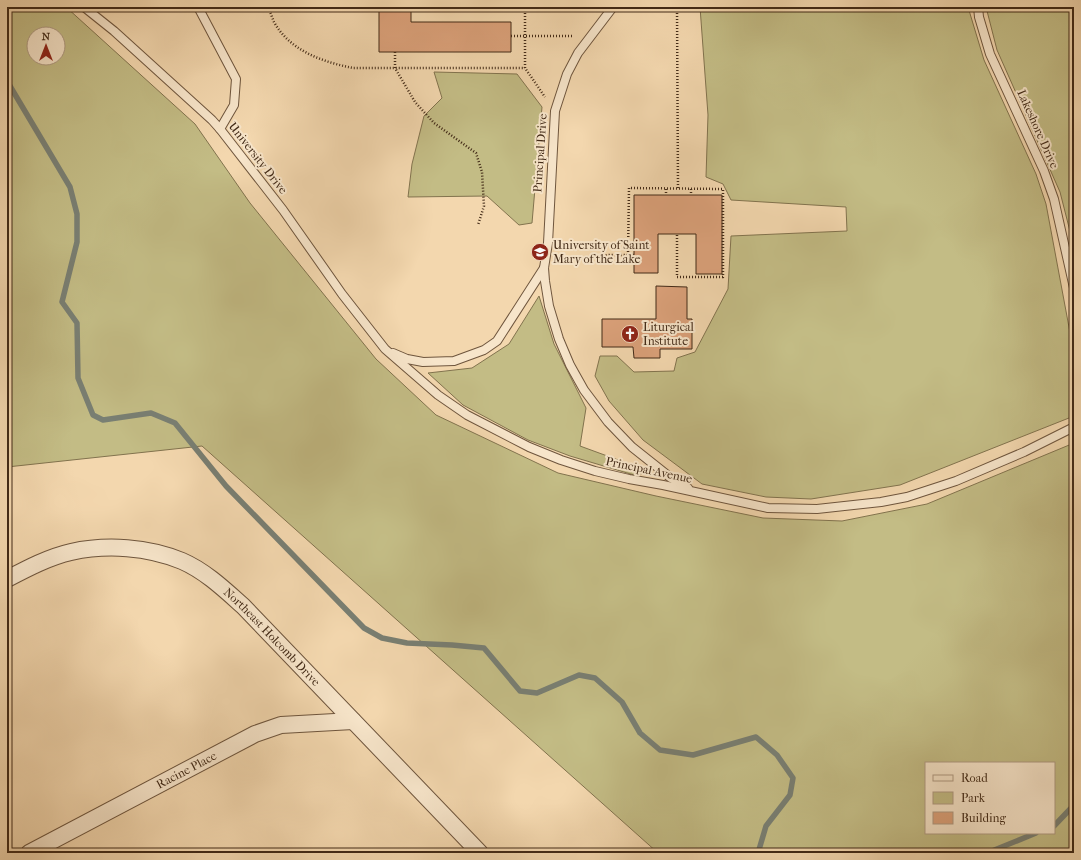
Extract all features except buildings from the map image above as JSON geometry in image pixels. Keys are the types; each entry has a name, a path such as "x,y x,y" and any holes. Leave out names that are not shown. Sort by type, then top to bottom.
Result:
{"street":[{"name":"Northeast Holcomb Drive","path":"7,578 64,554 103,547 132,548 183,562 214,581 243,606 480,853"},
{"name":"Racine Place","path":"29,853 255,734 281,725 353,721"}],"lane":[{"name":"University Drive","path":"84,7 114,31 220,129 283,210 342,294 385,350"},
{"path":"198,7 236,79 234,105 220,129"},
{"name":"Principal Drive","path":"544,268 548,243 554,111 567,74 578,53 613,7"},
{"name":"Lakeshore Drive","path":"978,7 979,17 990,54 1044,171 1052,192 1074,288"},
{"path":"385,350 407,359 423,362 454,361 484,350 497,341 544,268"},
{"name":"Principal Avenue","path":"544,268 549,306 559,339 570,365 584,390 608,422 632,447 672,478 695,492"},
{"name":"Principal Avenue","path":"385,350 438,395 467,415 529,447 561,460 595,471 628,479 663,484 695,492"},
{"path":"695,492 768,508 817,509 881,502 906,497 956,481 1024,452 1074,427"}],"path":[{"path":"269,7 274,22 290,42 307,53 329,63 353,68 525,68"},
{"path":"525,7 525,68 554,111"},
{"path":"677,7 678,189"},
{"path":"511,36 591,36"},
{"path":"395,52 395,68 415,102 434,123 476,153 482,172 484,206 478,225"},
{"path":"628,255 629,188 723,189 723,277 677,277 677,234"},
{"path":"666,189 666,195"},
{"path":"691,189 691,195"},
{"path":"582,259 609,255 634,255"}],"green space":[{"path":"7,7 66,7 195,124 250,203 376,359 436,415 558,473 656,496 763,518 842,521 927,504 1074,443 1074,853 658,853 202,446 7,467"},
{"path":"700,7 968,7 984,60 1036,174 1046,204 1074,354 1074,416 900,485 811,499 766,497 702,484 643,440 609,401 595,376 600,356 617,356 634,372 674,371 677,358 695,352 728,289 731,236 847,231 846,207 731,200 723,184 706,177 708,115"},
{"path":"986,7 1074,7 1074,247 1060,192 997,50"},
{"path":"434,72 517,74 542,107 532,223 519,225 487,196 408,197 412,164 424,116 442,98"},
{"path":"539,296 554,344 586,408 580,446 651,472 634,475 570,456 528,440 463,405 428,373 472,368 509,344"}],"waterway":[{"path":"7,81 70,187 77,214 77,242 62,302 77,323 78,378 93,415 103,420 151,413 175,423 226,486 364,628 382,638 407,643 484,648 520,691 537,693 579,675 595,678 622,702 640,733 660,750 693,755 756,737 777,755 793,778 790,795 766,826 758,853"},
{"path":"1055,825 1074,805"},
{"path":"987,853 1034,834"}],"place":[{"name":"University of Saint Mary of the Lake","path":"540,252"},
{"name":"Liturgical Institute","path":"630,334"}]}
